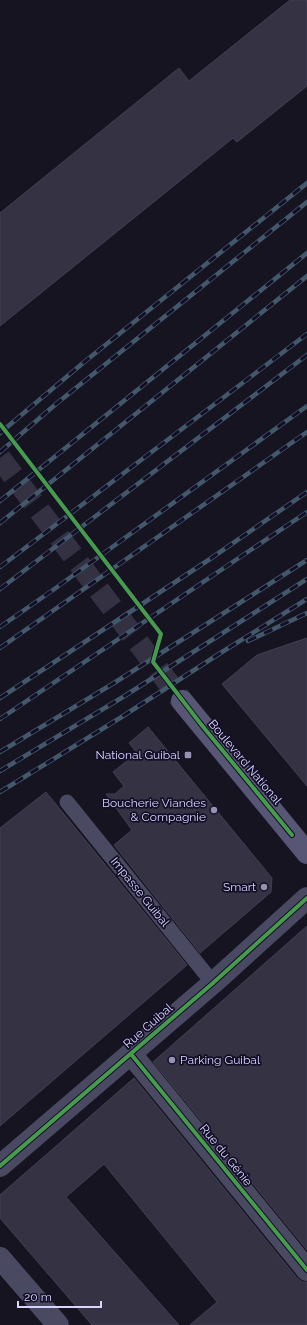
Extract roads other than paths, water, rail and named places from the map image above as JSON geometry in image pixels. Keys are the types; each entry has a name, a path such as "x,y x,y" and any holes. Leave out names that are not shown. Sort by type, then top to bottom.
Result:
{"street":[{"name":"Boulevard National","path":"182,701 307,853"},
{"name":"Rue Guibal","path":"0,1166 213,983 307,898"},
{"name":"Rue du Génie","path":"131,1054 307,1270"},
{"path":"0,1258 58,1325"}],"lane":[{"name":"Impasse Guibal","path":"67,802 213,983"}],"tunnel":[{"path":"0,458 182,701"}],"railway":[{"path":"0,433 83,363 307,183"},
{"path":"0,452 56,404 307,202"},
{"path":"0,501 307,253"},
{"path":"0,523 307,276"},
{"path":"0,567 307,334"},
{"path":"0,589 307,355"},
{"path":"0,627 307,406"},
{"path":"0,648 307,432"},
{"path":"0,698 210,559 307,492"},
{"path":"0,719 307,512"},
{"path":"0,752 114,683 307,560"},
{"path":"0,771 123,697 307,579"},
{"path":"0,792 120,718 307,599"},
{"path":"248,641 307,613"}],"place":[{"name":"National Guibal","path":"188,755"},
{"name":"Boucherie Viandes & Compagnie","path":"214,810"},
{"name":"Smart","path":"264,887"},
{"name":"Parking Guibal","path":"172,1060"}]}
